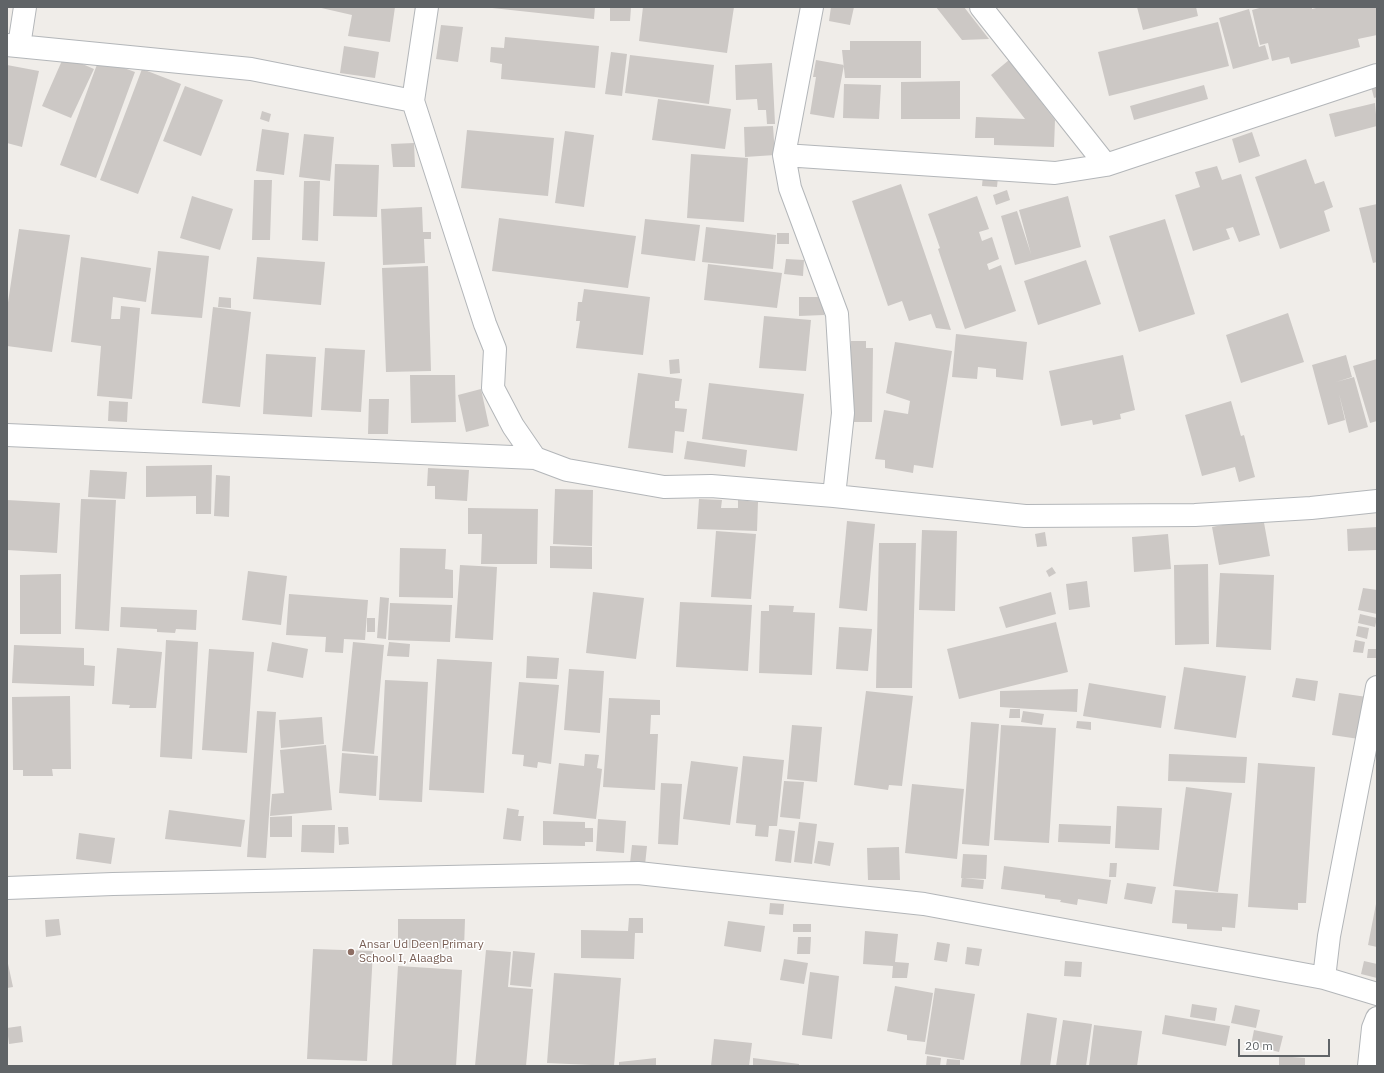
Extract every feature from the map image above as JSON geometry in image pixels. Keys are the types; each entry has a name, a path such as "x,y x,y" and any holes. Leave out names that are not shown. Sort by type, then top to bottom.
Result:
{"street":[{"path":"25,7 13,45 251,69 413,101"},
{"path":"427,7 413,101 485,324 495,349 494,388 513,426 535,458"},
{"path":"812,7 784,155 790,188 837,314 844,413 834,496"},
{"path":"981,7 1106,165"},
{"path":"784,155 1055,174 1106,165 1377,75"},
{"path":"7,435 535,458 567,470 664,487 711,486 834,496 1025,516 1195,515 1311,508 1377,501"},
{"path":"1324,978 1329,936 1377,687"},
{"path":"7,888 113,884 638,873 924,904 1324,978 1377,994"},
{"path":"1369,1066 1373,1028 1377,1018"}],"building":[{"path":"317,7 395,7 390,42 348,36 352,15"},
{"path":"483,7 595,7 594,19"},
{"path":"610,7 631,7 630,21 610,21"},
{"path":"643,7 734,7 727,53 639,41"},
{"path":"831,7 854,7 850,25 829,21"},
{"path":"936,7 964,7 989,39 962,40"},
{"path":"1137,7 1196,7 1198,16 1143,30"},
{"path":"1263,7 1312,7 1312,9 1320,7 1377,7 1377,35 1358,39 1360,47 1291,64 1289,57 1272,61 1268,43 1260,45 1252,10"},
{"path":"1249,9 1259,47 1265,45 1269,59 1233,69 1219,18"},
{"path":"1218,22 1229,66 1109,96 1098,52"},
{"path":"441,25 463,27 458,62 436,59"},
{"path":"505,37 599,46 595,88 501,79 502,64 490,62 491,47 504,48"},
{"path":"850,41 921,41 921,78 845,78 842,50 850,50"},
{"path":"344,46 379,52 375,78 340,73"},
{"path":"611,52 627,54 622,96 605,94"},
{"path":"630,55 714,65 709,104 625,93"},
{"path":"64,56 94,69 71,118 42,106"},
{"path":"99,59 135,72 96,178 60,165"},
{"path":"816,60 844,65 834,118 810,114 816,77 813,77"},
{"path":"1009,60 1055,120 1054,147 994,145 994,138 975,138 976,117 1025,119 991,75"},
{"path":"772,63 775,124 767,124 766,110 758,110 757,99 736,100 735,65"},
{"path":"7,65 39,71 22,147 7,143"},
{"path":"142,69 181,84 138,194 100,180"},
{"path":"1377,80 1377,97 1374,98 1370,82"},
{"path":"960,81 960,119 901,119 901,82"},
{"path":"844,84 881,85 879,119 843,118"},
{"path":"1204,85 1208,99 1134,120 1130,106"},
{"path":"185,86 223,100 201,156 163,141"},
{"path":"658,99 731,109 725,149 652,140"},
{"path":"1375,103 1377,126 1335,137 1329,114"},
{"path":"262,111 271,114 269,122 260,119"},
{"path":"773,126 775,155 745,157 744,127"},
{"path":"262,129 289,133 284,175 256,171"},
{"path":"467,130 554,138 548,196 461,188"},
{"path":"565,131 594,135 584,207 555,203"},
{"path":"1252,132 1260,156 1239,163 1232,139"},
{"path":"304,134 334,137 330,181 299,177"},
{"path":"414,143 415,167 393,167 391,144"},
{"path":"691,154 748,158 744,222 687,218"},
{"path":"1306,159 1315,184 1324,181 1333,207 1324,211 1330,231 1280,249 1255,177"},
{"path":"335,164 379,165 377,217 333,216"},
{"path":"1217,166 1222,180 1241,174 1260,235 1239,242 1233,227 1226,229 1230,239 1193,251 1175,195 1200,187 1195,172"},
{"path":"983,175 998,177 997,187 982,186"},
{"path":"254,180 272,180 270,240 252,240"},
{"path":"304,181 320,181 318,241 302,240"},
{"path":"901,184 951,330 936,328 931,314 909,321 902,301 888,306 852,201"},
{"path":"1007,190 1010,200 996,205 993,195"},
{"path":"192,196 233,209 220,250 180,238"},
{"path":"977,196 989,229 979,232 982,241 992,237 999,259 987,264 989,270 1001,265 1016,311 965,329 938,249 940,248 928,214"},
{"path":"1068,196 1081,247 1015,265 1001,216 1017,211 1031,254 1019,210"},
{"path":"1377,204 1377,262 1373,263 1359,208"},
{"path":"422,207 423,232 431,232 431,239 424,239 425,263 383,265 381,209"},
{"path":"499,218 636,236 628,288 492,271"},
{"path":"645,219 700,225 695,261 641,254"},
{"path":"1165,219 1195,314 1139,332 1109,236"},
{"path":"706,227 776,235 773,269 702,262"},
{"path":"19,229 70,235 52,352 7,346 7,309"},
{"path":"777,233 789,233 789,244 777,244"},
{"path":"158,251 209,256 202,318 151,314"},
{"path":"81,257 151,268 146,302 113,297 111,319 120,319 121,306 140,308 132,399 97,396 101,346 71,342"},
{"path":"257,257 325,262 321,305 253,299"},
{"path":"786,259 804,260 803,276 784,274"},
{"path":"1086,260 1101,304 1038,325 1024,281"},
{"path":"708,264 782,273 777,308 704,300"},
{"path":"428,266 431,371 386,372 382,268"},
{"path":"584,289 650,297 643,355 576,348 580,321 576,321 578,302 582,302"},
{"path":"219,297 231,298 231,308 218,307"},
{"path":"799,297 824,297 824,315 799,316"},
{"path":"213,307 251,312 240,407 202,403"},
{"path":"1288,313 1304,362 1241,383 1226,335"},
{"path":"764,316 811,320 806,371 759,368"},
{"path":"956,334 1027,342 1023,380 996,377 996,369 978,367 977,379 952,377"},
{"path":"851,341 866,341 866,348 873,348 872,422 850,422"},
{"path":"895,342 952,351 933,468 914,465 913,473 885,468 885,460 875,459 884,410 908,414 910,401 886,393"},
{"path":"325,348 365,350 361,412 321,410"},
{"path":"266,354 316,357 312,417 263,414"},
{"path":"1123,355 1135,410 1120,414 1121,419 1093,425 1092,420 1061,426 1049,371"},
{"path":"1346,355 1352,377 1336,382 1354,377 1368,427 1349,433 1339,394 1345,420 1328,425 1312,365"},
{"path":"679,359 680,373 670,374 669,360"},
{"path":"1377,359 1377,421 1370,423 1353,366"},
{"path":"638,373 682,379 679,401 675,401 675,408 687,409 684,432 675,431 673,453 628,448"},
{"path":"410,375 455,375 456,422 411,423"},
{"path":"709,383 804,394 797,451 702,439"},
{"path":"481,389 489,426 466,432 458,395"},
{"path":"369,399 389,399 388,434 368,434"},
{"path":"109,401 128,402 127,422 108,421"},
{"path":"1231,401 1241,436 1244,435 1255,477 1239,482 1235,467 1202,476 1185,415"},
{"path":"687,441 747,450 745,467 684,459"},
{"path":"212,465 211,514 196,514 196,496 146,497 146,466"},
{"path":"428,468 469,470 467,501 435,499 435,486 427,486"},
{"path":"90,470 127,472 125,499 88,497"},
{"path":"216,475 230,476 229,517 214,516"},
{"path":"555,489 593,490 592,546 553,544"},
{"path":"81,499 116,500 109,631 75,629"},
{"path":"699,499 722,500 721,508 738,508 738,500 758,502 757,531 697,529"},
{"path":"7,500 60,503 57,553 7,550"},
{"path":"468,508 538,509 537,564 481,564 482,534 468,534"},
{"path":"1263,517 1270,556 1219,565 1212,527"},
{"path":"847,521 875,524 867,611 839,608"},
{"path":"1377,527 1377,550 1348,551 1347,529"},
{"path":"922,530 957,531 955,611 919,610"},
{"path":"716,531 756,534 751,599 711,597"},
{"path":"1045,532 1047,546 1037,547 1035,534"},
{"path":"1168,534 1171,569 1134,572 1132,537"},
{"path":"879,543 916,543 912,688 876,688"},
{"path":"550,546 592,547 592,569 550,568"},
{"path":"400,548 446,549 445,569 453,570 453,598 399,597"},
{"path":"1208,564 1209,644 1175,645 1174,565"},
{"path":"460,565 497,567 493,640 455,638"},
{"path":"1052,567 1056,573 1049,577 1046,571"},
{"path":"248,571 287,576 281,625 242,620"},
{"path":"1220,573 1274,575 1271,650 1216,647"},
{"path":"61,574 61,634 20,634 20,575"},
{"path":"1087,581 1090,607 1069,610 1066,584"},
{"path":"1363,588 1377,590 1377,614 1358,610"},
{"path":"593,592 644,598 636,659 586,653"},
{"path":"1051,592 1056,614 1006,628 999,607"},
{"path":"289,594 368,600 365,640 344,639 343,653 325,652 326,637 286,635"},
{"path":"380,597 389,598 386,639 377,638"},
{"path":"680,602 752,605 748,671 676,667"},
{"path":"390,603 452,605 450,642 388,640"},
{"path":"769,605 794,606 793,612 815,613 812,675 759,673 761,611 769,611"},
{"path":"121,607 197,610 196,630 176,629 175,633 157,632 157,629 120,627"},
{"path":"1360,614 1377,618 1375,627 1358,623"},
{"path":"367,618 375,618 375,632 367,632"},
{"path":"1056,622 1068,672 959,699 947,649"},
{"path":"1358,626 1369,628 1367,639 1356,636"},
{"path":"839,627 872,629 868,671 836,669"},
{"path":"166,640 198,642 192,759 160,757"},
{"path":"1355,640 1365,642 1363,653 1353,652"},
{"path":"272,642 308,649 303,678 267,671"},
{"path":"353,642 384,645 374,754 342,751"},
{"path":"389,642 410,644 409,657 387,656"},
{"path":"14,645 84,648 84,665 95,666 94,686 12,683"},
{"path":"117,648 162,652 156,708 129,708 130,705 112,704"},
{"path":"209,649 254,652 247,753 202,750"},
{"path":"1368,649 1377,649 1377,658 1367,658"},
{"path":"527,656 559,658 557,679 526,678"},
{"path":"437,659 492,662 484,793 429,790"},
{"path":"1184,667 1246,676 1236,738 1174,729"},
{"path":"569,669 604,671 600,733 564,730"},
{"path":"1296,678 1318,681 1315,701 1292,697"},
{"path":"385,680 428,682 422,802 379,800"},
{"path":"519,682 559,685 551,764 538,762 537,768 523,766 524,755 512,754"},
{"path":"1089,683 1166,696 1161,728 1083,716"},
{"path":"1078,689 1077,712 1000,707 1000,691"},
{"path":"866,691 913,696 902,786 889,785 888,790 854,785"},
{"path":"1339,693 1367,697 1359,739 1332,735"},
{"path":"70,696 71,769 52,769 53,776 23,776 23,770 13,770 12,697"},
{"path":"609,698 660,700 660,715 651,715 650,734 658,734 655,790 603,787"},
{"path":"1010,709 1020,709 1020,718 1009,718"},
{"path":"257,711 276,712 266,858 247,857"},
{"path":"1023,711 1044,714 1042,725 1021,722"},
{"path":"322,717 324,744 281,748 279,720"},
{"path":"1077,721 1091,722 1091,730 1076,728"},
{"path":"971,722 999,724 989,846 962,844"},
{"path":"792,725 822,727 817,782 787,779"},
{"path":"1001,725 1056,728 1049,843 994,840"},
{"path":"326,745 332,810 270,816 272,794 284,793 280,750"},
{"path":"342,753 378,756 376,796 339,793"},
{"path":"585,754 599,755 597,768 602,769 596,819 553,814 559,763 584,766"},
{"path":"1169,754 1247,757 1245,783 1168,781"},
{"path":"743,756 784,760 777,826 769,826 768,837 755,836 756,825 736,823"},
{"path":"691,761 738,767 730,825 683,819"},
{"path":"1258,763 1315,767 1306,903 1298,903 1298,910 1248,907"},
{"path":"784,781 804,782 800,819 780,817"},
{"path":"661,783 682,784 678,845 658,844"},
{"path":"912,784 964,789 957,859 905,853"},
{"path":"1186,787 1232,793 1218,892 1173,886"},
{"path":"1117,806 1162,808 1159,850 1115,848"},
{"path":"507,808 519,810 518,816 524,816 521,841 503,839"},
{"path":"169,810 245,820 241,847 165,839"},
{"path":"292,816 292,837 270,837 270,817"},
{"path":"598,819 626,821 624,853 596,851"},
{"path":"543,821 585,822 585,828 593,828 593,842 585,842 585,846 543,845"},
{"path":"799,822 817,824 812,864 794,862"},
{"path":"1059,824 1111,826 1110,844 1058,842"},
{"path":"302,825 335,825 334,853 301,852"},
{"path":"338,827 348,827 349,844 339,845"},
{"path":"779,829 795,831 791,863 775,861"},
{"path":"79,833 115,838 111,864 76,859"},
{"path":"818,841 834,843 830,866 814,863"},
{"path":"632,845 647,846 645,865 630,863"},
{"path":"899,847 900,880 868,880 867,848"},
{"path":"963,854 987,855 986,879 961,878"},
{"path":"1110,863 1117,863 1116,877 1109,877"},
{"path":"1004,866 1111,880 1107,904 1078,899 1077,905 1060,902 1061,900 1045,898 1045,895 1001,889"},
{"path":"962,878 984,880 983,889 961,887"},
{"path":"1127,883 1156,887 1152,904 1124,899"},
{"path":"1175,890 1238,894 1235,928 1222,927 1222,931 1187,929 1187,924 1172,923"},
{"path":"770,903 784,904 783,915 769,914"},
{"path":"1377,904 1377,947 1368,945"},
{"path":"629,918 643,918 643,933 635,933 634,959 581,958 581,930 628,931"},
{"path":"59,919 61,935 46,937 45,920"},
{"path":"398,919 465,919 464,949 398,948"},
{"path":"728,921 765,926 761,952 724,946"},
{"path":"793,924 811,924 811,932 793,932"},
{"path":"865,931 898,934 895,962 909,963 907,978 892,978 893,966 863,964"},
{"path":"798,937 811,937 810,954 797,954"},
{"path":"937,942 950,944 947,962 934,960"},
{"path":"967,947 982,949 979,966 965,964"},
{"path":"313,949 373,951 367,1061 307,1059"},
{"path":"486,950 511,952 508,987 533,989 526,1066 475,1066"},
{"path":"513,951 535,953 531,987 510,985"},
{"path":"7,959 13,987 7,988"},
{"path":"784,959 808,963 804,984 780,980"},
{"path":"1065,961 1082,962 1081,977 1064,976"},
{"path":"1364,961 1377,964 1377,978 1361,974"},
{"path":"398,966 462,970 456,1066 392,1066"},
{"path":"810,972 839,976 832,1039 802,1035"},
{"path":"554,973 621,978 614,1066 547,1063"},
{"path":"895,986 933,993 925,1042 907,1040 907,1035 887,1031"},
{"path":"935,988 975,994 964,1060 925,1054"},
{"path":"1192,1004 1217,1008 1215,1021 1190,1017"},
{"path":"1235,1005 1260,1010 1256,1028 1231,1023"},
{"path":"1027,1013 1057,1018 1050,1066 1020,1066"},
{"path":"1165,1015 1230,1026 1226,1046 1162,1034"},
{"path":"1063,1020 1092,1024 1086,1066 1056,1066"},
{"path":"1094,1025 1142,1031 1137,1066 1089,1066"},
{"path":"21,1026 23,1042 9,1044 7,1028"},
{"path":"1254,1030 1283,1036 1279,1052 1251,1045"},
{"path":"714,1039 752,1043 749,1066 711,1066"},
{"path":"927,1056 941,1058 940,1066 926,1066"},
{"path":"1279,1056 1305,1058 1305,1066 1279,1066"},
{"path":"656,1058 656,1066 619,1066 619,1062"},
{"path":"753,1058 799,1064 799,1066 753,1066"},
{"path":"947,1059 960,1060 960,1066 946,1066"}],"place":[{"name":"Ansar Ud Deen Primary School I, Alaagba","path":"351,952"}]}
